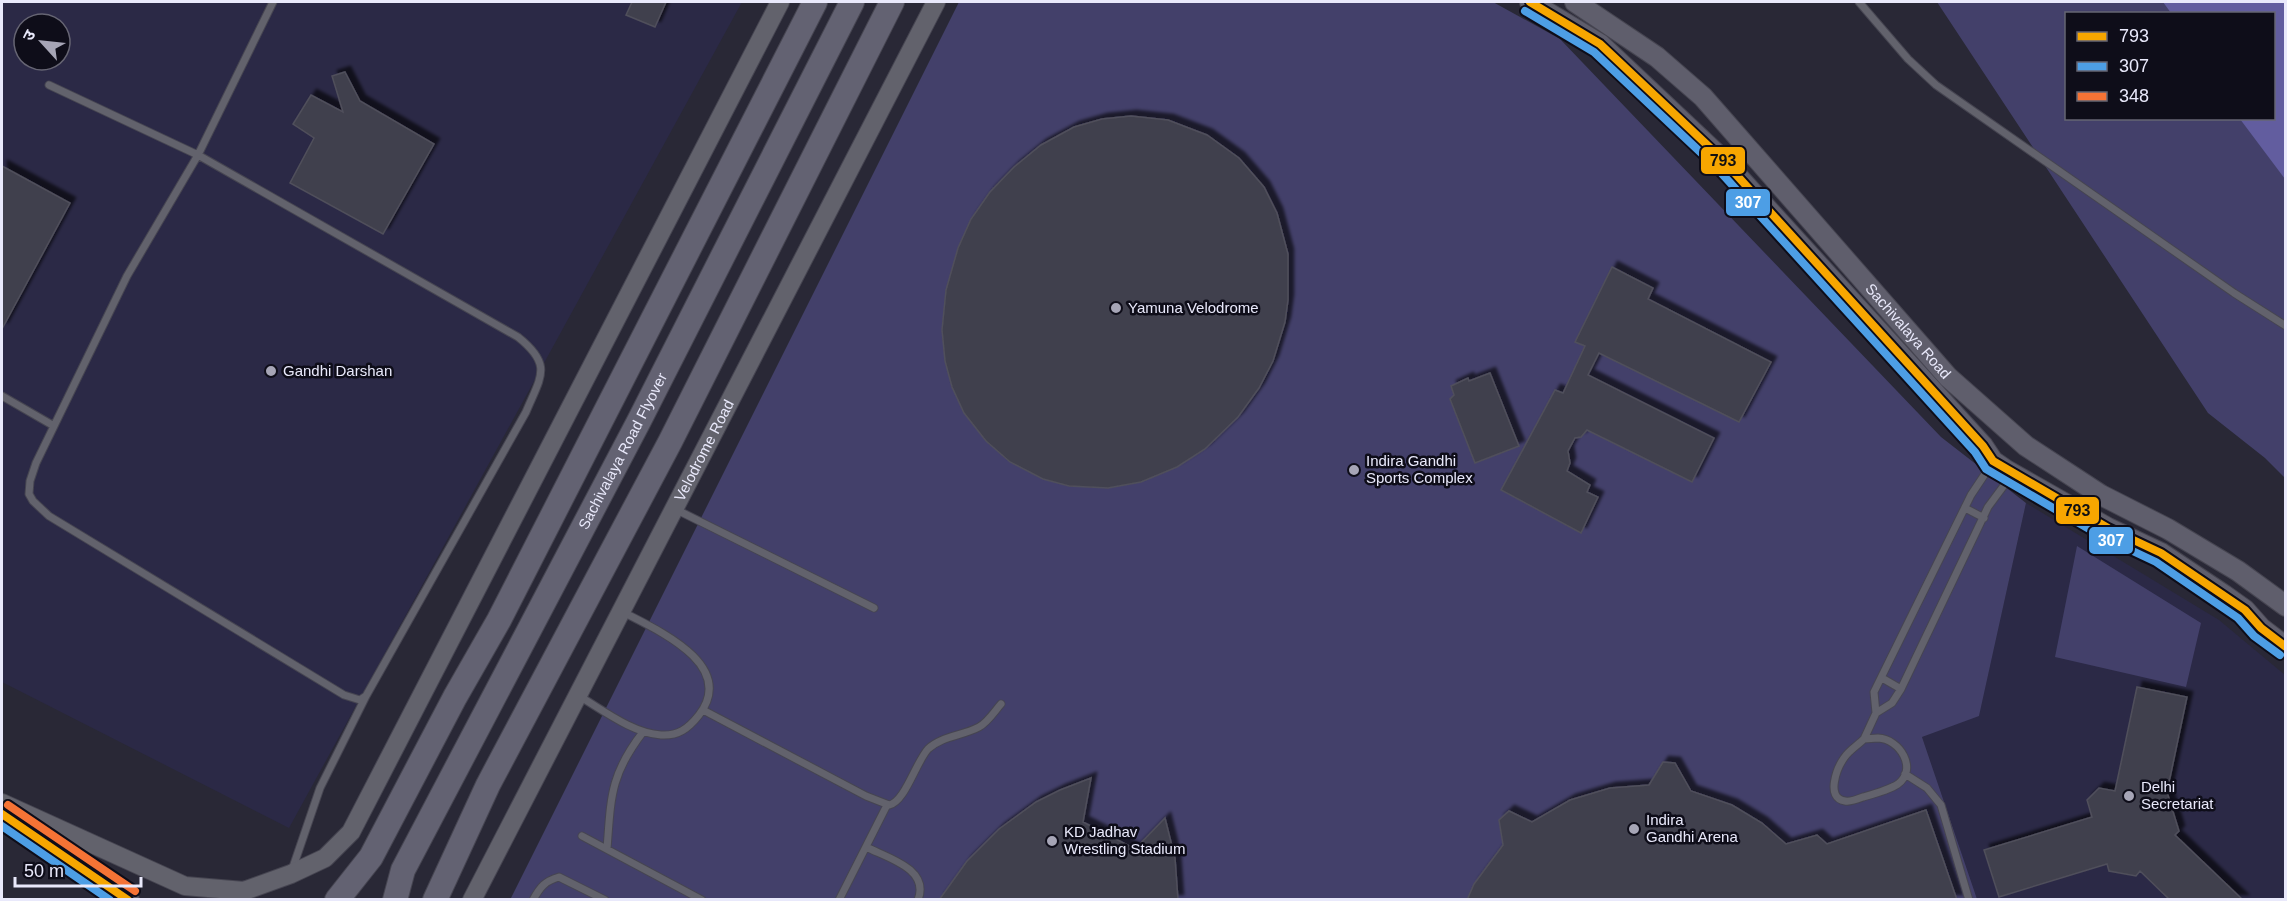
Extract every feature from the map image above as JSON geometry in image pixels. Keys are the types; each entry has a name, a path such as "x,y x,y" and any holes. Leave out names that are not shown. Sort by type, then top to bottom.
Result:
{"highway":[{"path":"337,900 371,857 455,697 499,620 815,2"},
{"name":"Sachivalaya Road Flyover","path":"395,900 404,870 639,421 852,2"},
{"path":"435,900 488,785 675,431 892,2"}],"main road":[{"name":"Sachivalaya Road","path":"1530,2 1600,44 1721,158 2004,469 2089,517 2161,553 2245,610 2261,628 2284,642"},
{"name":"Sachivalaya Road","path":"1575,2 1657,57 1703,97 1948,377 2026,446 2101,495 2168,529 2238,571 2286,606"},
{"path":"2004,469 2026,446"},
{"path":"2089,517 2101,495"},
{"path":"2,814 129,900"}],"street":[{"path":"2,803 185,885 244,891 291,874 325,858 351,832 780,2"},
{"name":"Velodrome Road","path":"472,900 936,2"}],"lane":[{"path":"273,2 198,155 127,276 54,426 30,481 29,494 33,501 50,516 344,695 356,700 366,696"},
{"path":"1859,2 1908,58 1936,85 2286,326"},
{"path":"49,85 198,155 518,337 533,349 540,359 540,380 526,412 366,696 320,788 291,874"},
{"path":"2,396 54,426"},
{"path":"1864,739 1885,738 1892,741 1906,757 1905,774 1899,783 1873,794 1849,801 1839,798 1834,794 1833,785 1842,760 1864,739 1876,713 1874,692 1965,508 2004,469"},
{"path":"1876,713 1892,703 1902,689 1984,518 2004,469"},
{"path":"673,508 874,608"},
{"path":"1965,508 1984,518"},
{"path":"576,695 643,732 659,735 674,735 689,728 703,710 709,682 697,660 674,639 620,610"},
{"path":"1882,678 1902,689"},
{"path":"703,710 887,805 898,801 920,759 938,741 981,726 1001,704"},
{"path":"607,849 611,796 617,773 626,753 643,732"},
{"path":"1905,774 1927,788 1941,806 1970,900"},
{"path":"839,900 887,805"},
{"path":"582,836 702,900"},
{"path":"866,847 908,868 919,878 922,889 918,900"},
{"path":"533,900 540,887 548,880 559,877 605,900"}],"shaded area":[{"name":"Gandhi Darshan","path":"2,2 742,2 289,828 2,682"},
{"name":"Indira Gandhi Sports Complex","path":"959,2 1493,2 1560,39 1941,437 2026,503 1979,716 1922,737 1977,899 510,900"},
{"path":"1937,2 2285,2 2285,478 2265,458 2208,413"},
{"path":"2163,2 2285,2 2285,179 2241,120 2275,120 2275,12 2170,12"},
{"path":"2026,503 2219,620 2285,675 2285,899 2243,899 2175,835 2179,831 2165,801 2187,697 2137,687 2115,791 2099,788 2087,800 2092,817 1984,851 1999,897 2107,864 2109,871 2136,876 2140,871 2170,899 1977,899 1922,737 1979,715"},
{"path":"2077,546 2201,623 2186,687 2055,657"}],"building":[{"path":"632,2 666,2 655,27 626,15"},
{"path":"345,72 360,101 434,144 383,234 290,183 314,138 293,124 311,95 343,112 332,76"},
{"name":"Yamuna Velodrome","path":"1131,116 1168,120 1207,135 1239,158 1264,187 1277,213 1288,254 1288,300 1285,322 1273,361 1259,388 1238,417 1205,449 1177,467 1141,482 1108,488 1069,486 1043,479 1010,462 986,441 964,413 952,387 945,361 942,330 946,290 958,248 971,219 990,192 1014,167 1041,145 1074,127 1102,119"},
{"path":"2,166 70,203 2,329"},
{"path":"1612,267 1653,288 1648,299 1771,362 1739,422 1599,353 1588,375 1714,438 1692,482 1587,430 1581,437 1575,438 1568,451 1570,463 1567,471 1590,485 1587,492 1598,497 1581,533 1501,490 1555,390 1563,393 1585,346 1575,342"},
{"path":"1490,373 1519,446 1475,463 1450,399 1454,395 1451,386 1468,378 1469,381"},
{"name":"Delhi Secretariat","path":"2137,687 2187,697 2167,792 2179,831 2175,835 2243,900 2170,900 2140,871 2136,876 2109,871 2107,864 1999,897 1984,850 2092,817 2087,800 2099,788 2115,791"},
{"name":"Indira Gandhi Arena","path":"1663,762 1675,763 1691,791 1732,805 1762,823 1786,844 1817,835 1827,844 1926,810 1957,900 1467,900 1474,884 1503,845 1499,820 1509,811 1532,822 1570,800 1610,788 1649,785"},
{"name":"KD Jadhav Wrestling Stadium","path":"1091,778 1083,822 1135,849 1165,818 1175,858 1178,900 939,900 967,861 999,829 1036,802"}],"transit line":[{"name":"793","path":"1530,2 1600,44 1721,158 1983,446 1993,461 2108,528 2161,553 2245,610 2261,628 2286,647"},
{"name":"307","path":"1525,11 1594,52 1714,165 1975,452 1986,469 2103,537 2156,562 2238,618 2254,636 2280,655"},
{"name":"348","path":"8,805 135,891"},
{"name":"793","path":"2,814 128,900"},
{"name":"307","path":"2,826 110,900"}],"place":[{"name":"Yamuna Velodrome","path":"1116,308"},
{"name":"Gandhi Darshan","path":"271,371"},
{"name":"Indira Gandhi Sports Complex","path":"1354,470"},
{"name":"Delhi Secretariat","path":"2129,796"},
{"name":"Indira Gandhi Arena","path":"1634,829"},
{"name":"KD Jadhav Wrestling Stadium","path":"1052,841"}]}
